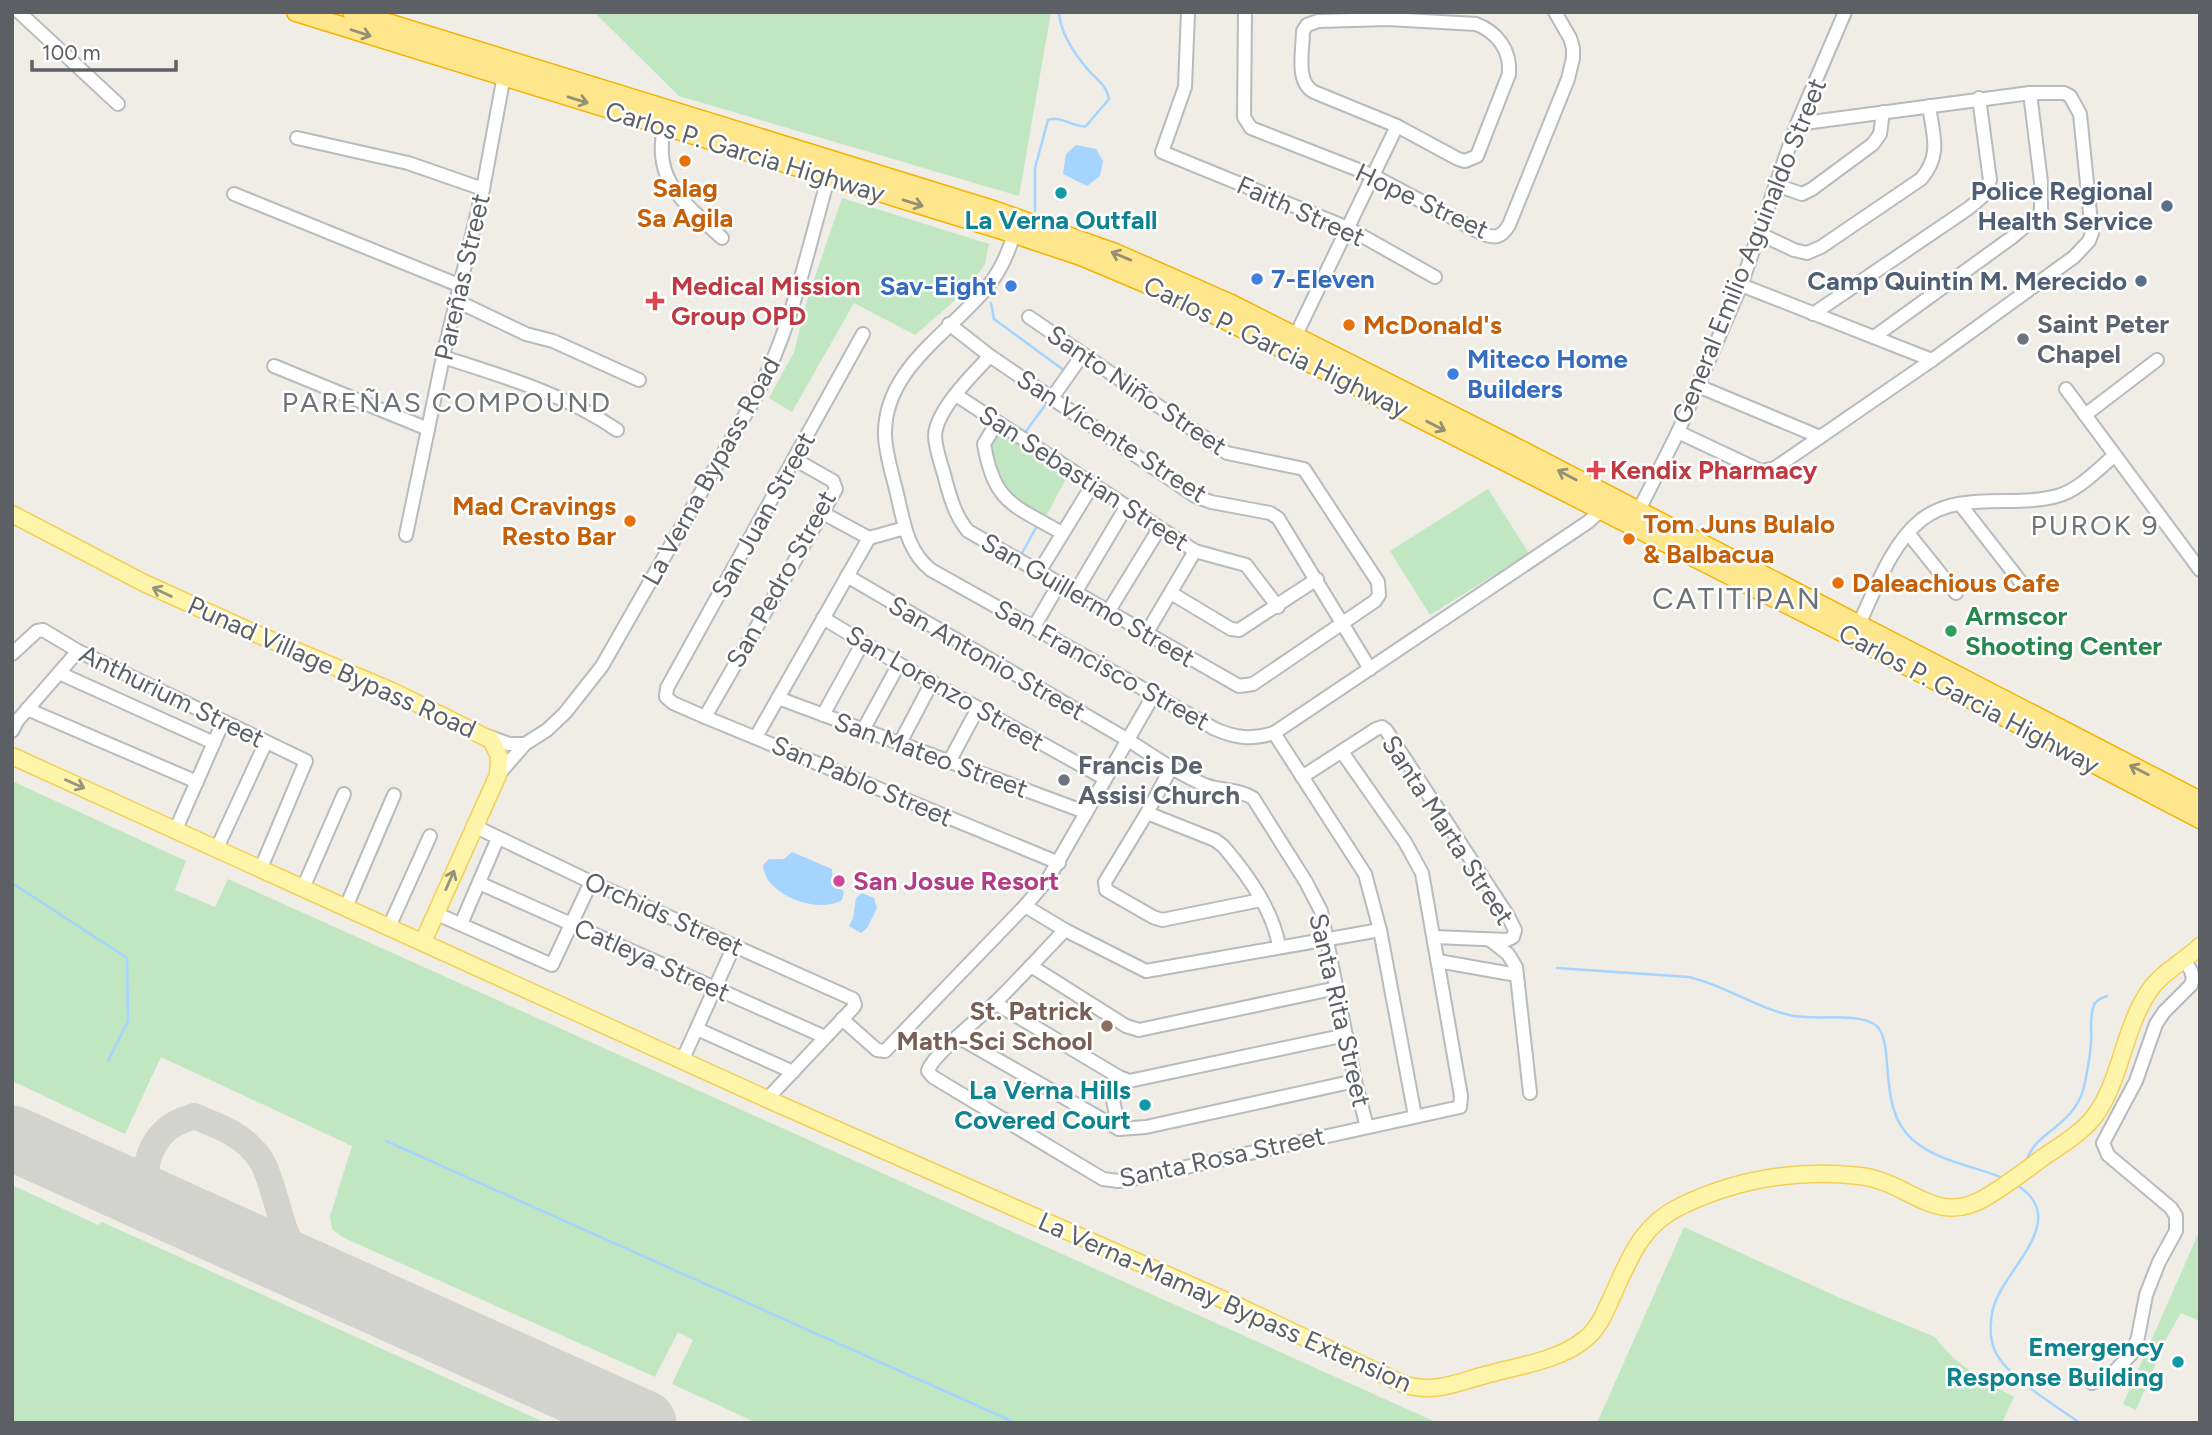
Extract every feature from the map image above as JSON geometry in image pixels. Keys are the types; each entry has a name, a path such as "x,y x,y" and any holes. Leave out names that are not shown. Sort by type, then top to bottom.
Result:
{"highway":[{"name":"Carlos P. Garcia Highway","path":"296,12 390,33 1017,226 1081,256 1190,294 1292,343 1855,631 2200,801"},
{"name":"Carlos P. Garcia Highway","path":"352,12 390,33"},
{"name":"Carlos P. Garcia Highway","path":"1855,631 2200,819"}],"main road":[{"name":"Punad Village Bypass Road","path":"12,514 156,589 392,691 487,736 495,745 499,756 498,775"},
{"path":"12,756 767,1099"},
{"path":"423,942 498,775"},
{"name":"La Verna-Mamay Bypass Extension","path":"767,1099 1228,1302 1403,1384 1422,1389 1450,1385 1568,1350 1578,1344 1596,1328 1638,1243 1654,1222 1683,1205 1733,1186 1782,1174 1863,1176 1947,1208 1973,1205 2087,1125 2099,1109 2131,1026 2152,987 2200,946"}],"street":[{"path":"19,12 118,104"},
{"name":"Faith Street","path":"1188,12 1185,87 1162,152 1348,229 1435,277"},
{"name":"Hope Street","path":"1245,12 1243,101 1244,117 1251,128 1374,176 1481,233 1494,237 1503,234 1509,225 1568,79 1573,48 1570,37 1555,12"},
{"name":"General Emilio Aguinaldo Street","path":"1635,519 1678,432 1741,285 1797,124 1845,12"},
{"path":"1388,15 1476,24 1496,37 1510,60 1509,74 1479,151 1472,159 1458,159 1397,126 1310,90 1302,75 1303,32 1307,25 1318,21 1388,15"},
{"name":"Pareñas Street","path":"406,535 443,357 483,189 506,69"},
{"path":"1874,337 2033,222 2041,213 2041,182 2030,93"},
{"path":"1678,432 1760,471 1775,468 1932,360 2074,257 2089,241 2093,222 2080,114 2076,103 2064,93 1979,98 1797,124"},
{"path":"1813,314 1982,197 1990,180 1979,98"},
{"path":"1758,233 1794,250 1807,253 1821,247 1921,179 1931,168 1936,156 1930,106"},
{"path":"1776,185 1802,194 1812,189 1873,144 1880,134 1883,112"},
{"path":"667,119 661,155 668,182 680,198 722,238"},
{"path":"1292,343 1397,126"},
{"path":"297,138 408,163 483,189"},
{"name":"La Verna Bypass Road","path":"498,775 525,744 547,730 565,713 602,666 756,396 785,329 831,169"},
{"path":"234,194 461,286"},
{"name":"San Francisco Street","path":"1017,226 993,280 949,324 908,371 891,403 885,437 911,547 920,561 931,570 1153,696 1235,737 1259,738 1274,733 1588,522 1605,503"},
{"path":"1741,285 1932,360"},
{"path":"457,301 526,334 553,341 639,380"},
{"name":"Santo Niño Street","path":"1029,317 1227,453 1299,467 1310,474 1378,583 1379,595 1375,601 1343,624"},
{"name":"San Vicente Street","path":"949,324 989,356 1195,496 1211,502 1270,513 1278,518 1370,668"},
{"name":"San Juan Street","path":"666,697 667,688 863,334"},
{"path":"1052,398 1083,354"},
{"name":"San Guillermo Street","path":"989,356 956,394 935,432 957,514 968,531 1231,683 1253,684 1343,624"},
{"path":"443,357 532,387 586,410 617,430"},
{"path":"2085,415 2157,360"},
{"path":"274,366 428,429"},
{"path":"1698,386 1820,437"},
{"path":"2066,388 2200,570"},
{"name":"San Sebastian Street","path":"956,394 1195,551 1246,565 1278,607"},
{"path":"997,422 984,444 996,487 1009,502 1062,533"},
{"path":"1855,631 1887,566 1908,533 1920,520 1934,511 1960,504 2057,496 2074,487 2114,456"},
{"name":"San Pedro Street","path":"705,717 836,489 836,484 794,459"},
{"path":"1039,572 1093,484"},
{"path":"1960,504 2020,581"},
{"path":"1074,593 1126,507"},
{"path":"821,512 869,538 905,528"},
{"path":"1108,612 1159,529"},
{"path":"1908,533 1956,593"},
{"path":"756,737 869,538"},
{"path":"1146,634 1195,551"},
{"name":"San Antonio Street","path":"847,576 1128,740"},
{"path":"1171,593 1231,629 1239,630 1317,579"},
{"path":"1034,627 1059,584"},
{"name":"San Lorenzo Street","path":"823,618 1104,778"},
{"name":"Anthurium Street","path":"12,654 40,630 306,761 261,868"},
{"path":"823,715 863,642"},
{"path":"14,723 78,651"},
{"path":"863,730 900,664"},
{"path":"59,673 214,743"},
{"path":"900,743 932,682"},
{"path":"767,1099 842,1019 877,1050 885,1051 1026,906 1059,863 1104,778 1153,696"},
{"name":"San Pablo Street","path":"666,697 673,704 1059,863"},
{"name":"San Mateo Street","path":"778,698 1085,812"},
{"path":"949,762 978,708"},
{"path":"27,709 197,782"},
{"path":"176,829 223,722"},
{"name":"Santa Marta Street","path":"1342,751 1382,727 1387,730 1515,930 1513,937 1507,940 1434,937"},
{"path":"1274,733 1361,866 1368,883 1380,930 1415,1116"},
{"path":"487,736 509,744 525,744"},
{"name":"Santa Rita Street","path":"1128,740 1171,768 1208,786 1244,793 1258,804 1318,904 1367,1127"},
{"path":"217,848 266,742"},
{"path":"1302,777 1342,751 1405,842 1422,873 1438,961 1517,975"},
{"path":"1171,768 1147,813 1104,882 1104,888 1153,917 1162,919 1261,900"},
{"path":"303,888 344,794"},
{"path":"346,907 394,795"},
{"path":"1147,813 1215,840 1229,853 1261,900 1273,924 1279,947"},
{"name":"Orchids Street","path":"474,826 591,882 850,997 854,1002 853,1008 842,1019"},
{"path":"389,927 430,836"},
{"path":"461,924 498,838"},
{"path":"435,913 552,965 591,882"},
{"name":"Catleya Street","path":"479,883 825,1037"},
{"path":"1026,906 1065,930 1146,971 1380,930"},
{"path":"1065,930 995,1003 958,1037 1119,1129 1146,1127 1355,1081"},
{"path":"1490,940 1508,954 1517,975 1530,1093"},
{"path":"682,1061 734,946"},
{"path":"2092,1383 2115,1371 2133,1352 2146,1295 2178,1224 2171,1208 2108,1155 2103,1143 2136,1082 2156,1024 2191,985 2193,978 2185,959"},
{"name":"Santa Rosa Street","path":"958,1037 929,1066 928,1071 933,1077 1094,1174 1109,1181 1127,1180 1460,1107 1462,1102 1438,961"},
{"path":"1031,966 1126,1026 1139,1030 1337,988"},
{"path":"995,1003 1124,1079 1134,1081 1346,1035"},
{"path":"697,1029 793,1072"},
{"path":"1119,1129 1113,1100 1124,1079"}],"green space":[{"path":"594,12 1051,12 1019,196 679,96"},
{"path":"842,198 989,244 985,264 967,290 915,335 854,303 792,412 769,398 794,352 808,297"},
{"path":"998,426 1068,475 1044,520 1001,487 988,442"},
{"path":"1488,489 1529,553 1430,615 1390,551"},
{"path":"12,781 186,861 175,890 215,907 228,879 1438,1423 757,1423 672,1384 693,1340 678,1332 655,1377 342,1237 332,1229 330,1216 352,1146 161,1057 125,1134 12,1081"},
{"path":"12,1185 98,1225 102,1222 546,1423 12,1423"},
{"path":"1684,1227 1838,1297 1935,1337 1961,1364 2014,1397 2002,1423 1597,1423"},
{"path":"2200,1230 2200,1321 2181,1313 2167,1337 2136,1410 2123,1404"}],"water":[{"path":"1076,145 1096,149 1103,161 1100,176 1087,186 1063,174 1066,154"},
{"path":"792,852 832,869 833,882 844,892 842,900 832,904 807,903 782,893 773,885 766,876 763,865 769,859 784,859"},
{"path":"862,893 874,898 877,908 867,928 861,933 849,926 856,898"}],"waterway":[{"path":"1035,211 1035,168 1048,120 1058,119 1086,126 1109,99 1104,87 1070,44 1062,28 1059,12"},
{"path":"991,303 994,319 1065,371"},
{"path":"1024,434 1046,404"},
{"path":"1021,555 1038,524"},
{"path":"12,883 127,958 128,1021 108,1061"},
{"path":"1557,968 1689,977 1715,985 1780,1013 1803,1017 1857,1019 1874,1024 1881,1032 1885,1044 1890,1094 1902,1127 1914,1141 1935,1154 2003,1178"},
{"path":"2026,1163 2037,1143 2063,1121 2079,1101 2089,1059 2092,1010 2096,1002 2107,996"},
{"path":"386,1141 1016,1423"},
{"path":"2015,1184 2031,1197 2038,1210 2037,1225 2032,1240 2004,1284 1995,1304 1991,1317 1991,1338 2001,1361 2020,1380 2080,1423"}],"taxiway":[{"path":"242,1241 201,1239 186,1235 166,1223 156,1212 146,1185 149,1156 155,1143 175,1124 194,1116 226,1130 248,1145 264,1166 285,1229 296,1252 316,1272 331,1282"}],"runway":[{"path":"12,1138 644,1423"}],"place":[{"name":"Salag Sa Agila","path":"685,161"},
{"name":"La Verna Outfall","path":"1061,193"},
{"name":"Police Regional Health Service","path":"2167,206"},
{"name":"7-Eleven","path":"1257,279"},
{"name":"Camp Quintin M. Merecido","path":"2141,281"},
{"name":"Sav-Eight","path":"1011,286"},
{"name":"Medical Mission Group OPD","path":"655,301"},
{"name":"McDonald's","path":"1349,325"},
{"name":"Saint Peter Chapel","path":"2023,339"},
{"name":"Miteco Home Builders","path":"1453,374"},
{"name":"Kendix Pharmacy","path":"1596,470"},
{"name":"Mad Cravings Resto Bar","path":"630,521"},
{"name":"Tom Juns Bulalo & Balbacua","path":"1629,539"},
{"name":"Daleachious Cafe","path":"1838,583"},
{"name":"Armscor Shooting Center","path":"1951,631"},
{"name":"Francis De Assisi Church","path":"1064,780"},
{"name":"San Josue Resort","path":"839,881"},
{"name":"St. Patrick Math-Sci School","path":"1107,1026"},
{"name":"La Verna Hills Covered Court","path":"1145,1105"},
{"name":"Emergency Response Building","path":"2178,1362"}],"district":[{"name":"PAREÑAS COMPOUND","path":"447,402"},
{"name":"PUROK 9","path":"2095,525"},
{"name":"CATITIPAN","path":"1737,599"}]}
